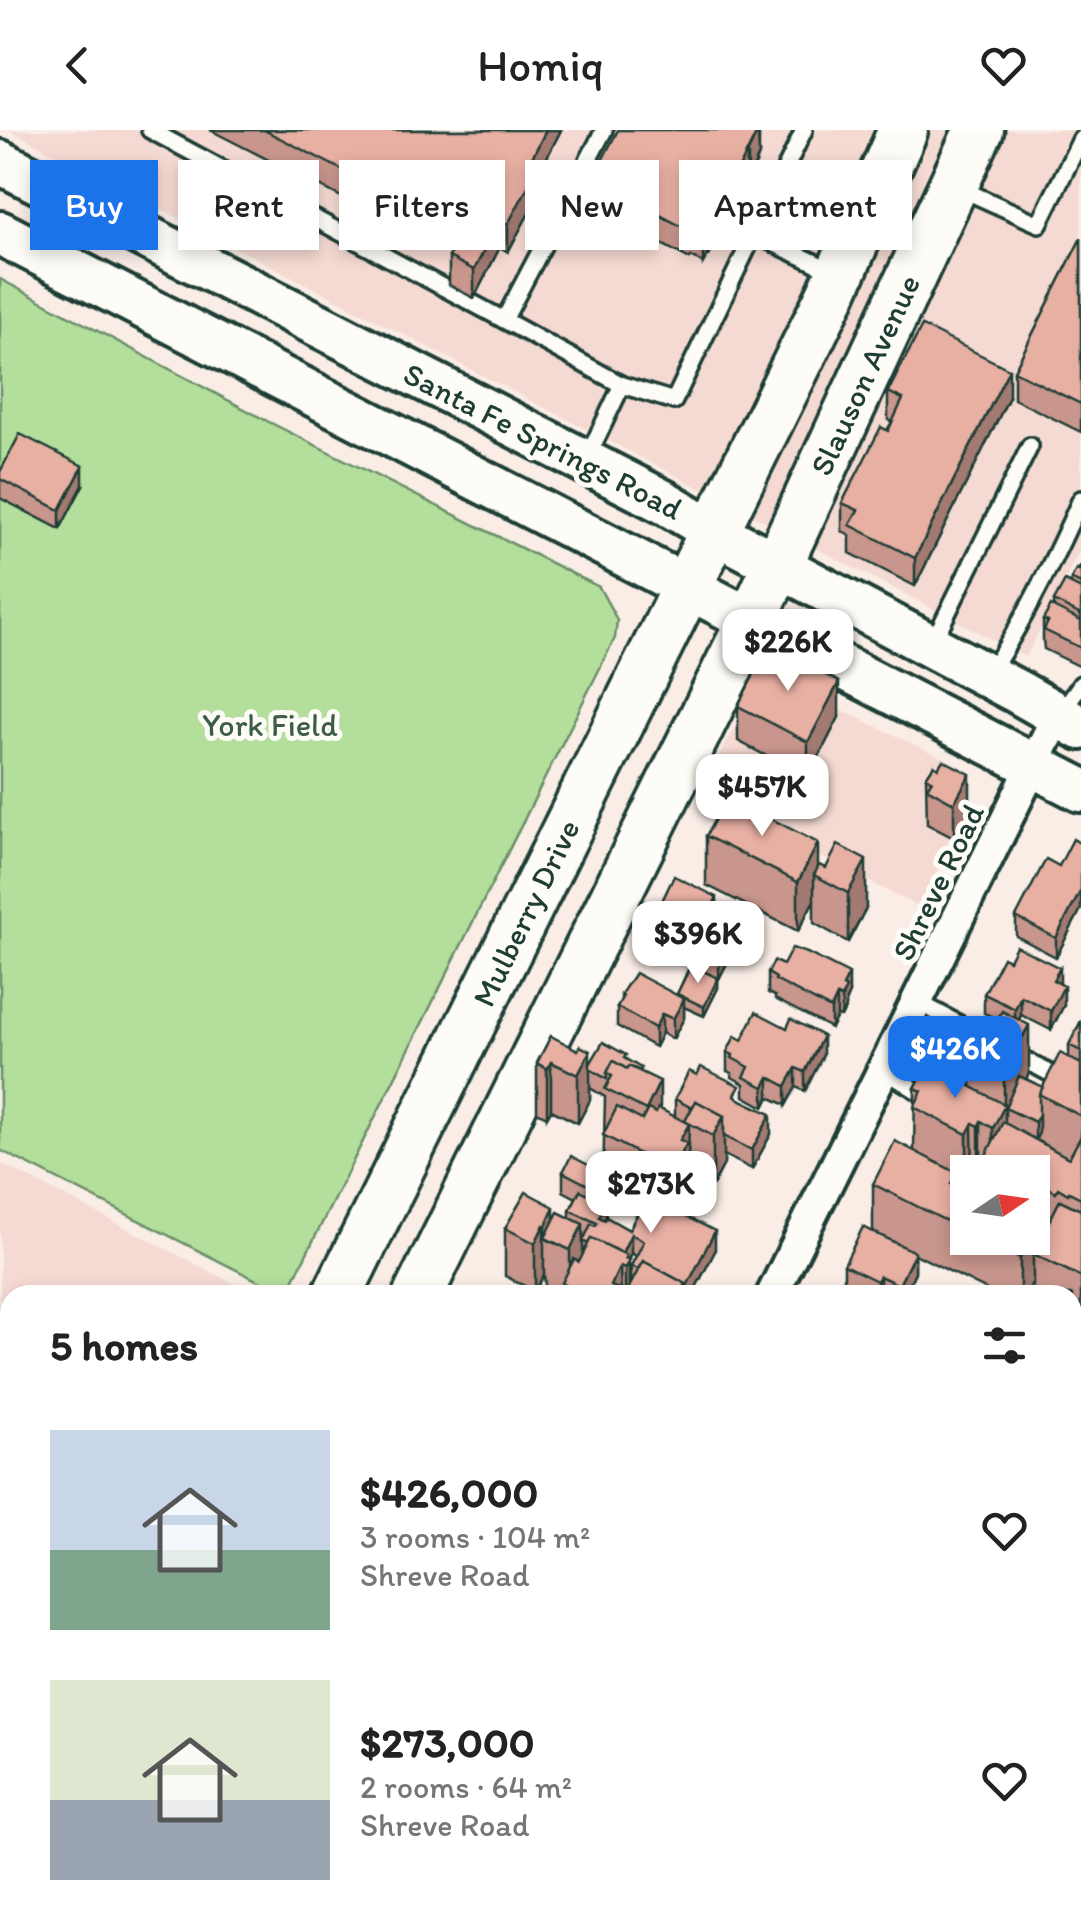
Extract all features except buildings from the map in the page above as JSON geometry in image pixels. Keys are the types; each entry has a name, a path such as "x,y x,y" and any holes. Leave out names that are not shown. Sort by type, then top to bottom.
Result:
{"main road":[{"name":"Slauson Avenue","path":"715,532 840,274 903,130"},
{"name":"Slauson Avenue","path":"752,620 979,130"},
{"name":"Santa Fe Springs Road","path":"0,162 666,503 988,676 1073,709"},
{"name":"Santa Fe Springs Road","path":"0,233 1081,790"},
{"name":"Mulberry Drive","path":"341,1285 715,532"},
{"path":"423,1285 752,620"}],"street":[{"name":"Shreve Road","path":"783,1285 1034,766 1073,709"}],"lane":[{"path":"150,130 622,385 674,402 746,250"},
{"path":"504,320 604,130"},
{"path":"790,160 804,130"},
{"path":"953,186 1039,224 1081,140"},
{"path":"788,250 840,274"},
{"path":"585,462 622,385"},
{"path":"932,646 1030,446"},
{"path":"988,676 1045,579 1081,500"},
{"path":"918,1002 1081,1090"},
{"path":"884,1070 951,1111"}],"shaded area":[{"path":"9,130 1081,130 1081,547 1026,657 241,250 319,250 319,160 178,160 178,218 158,207 158,160 67,160"},
{"path":"784,683 960,766 970,804 919,907 698,795 753,693"},
{"path":"0,1163 237,1285 0,1285"}],"green space":[{"name":"York Field","path":"0,279 267,421 599,587 617,620 615,638 291,1285 266,1285 0,1150"}]}
